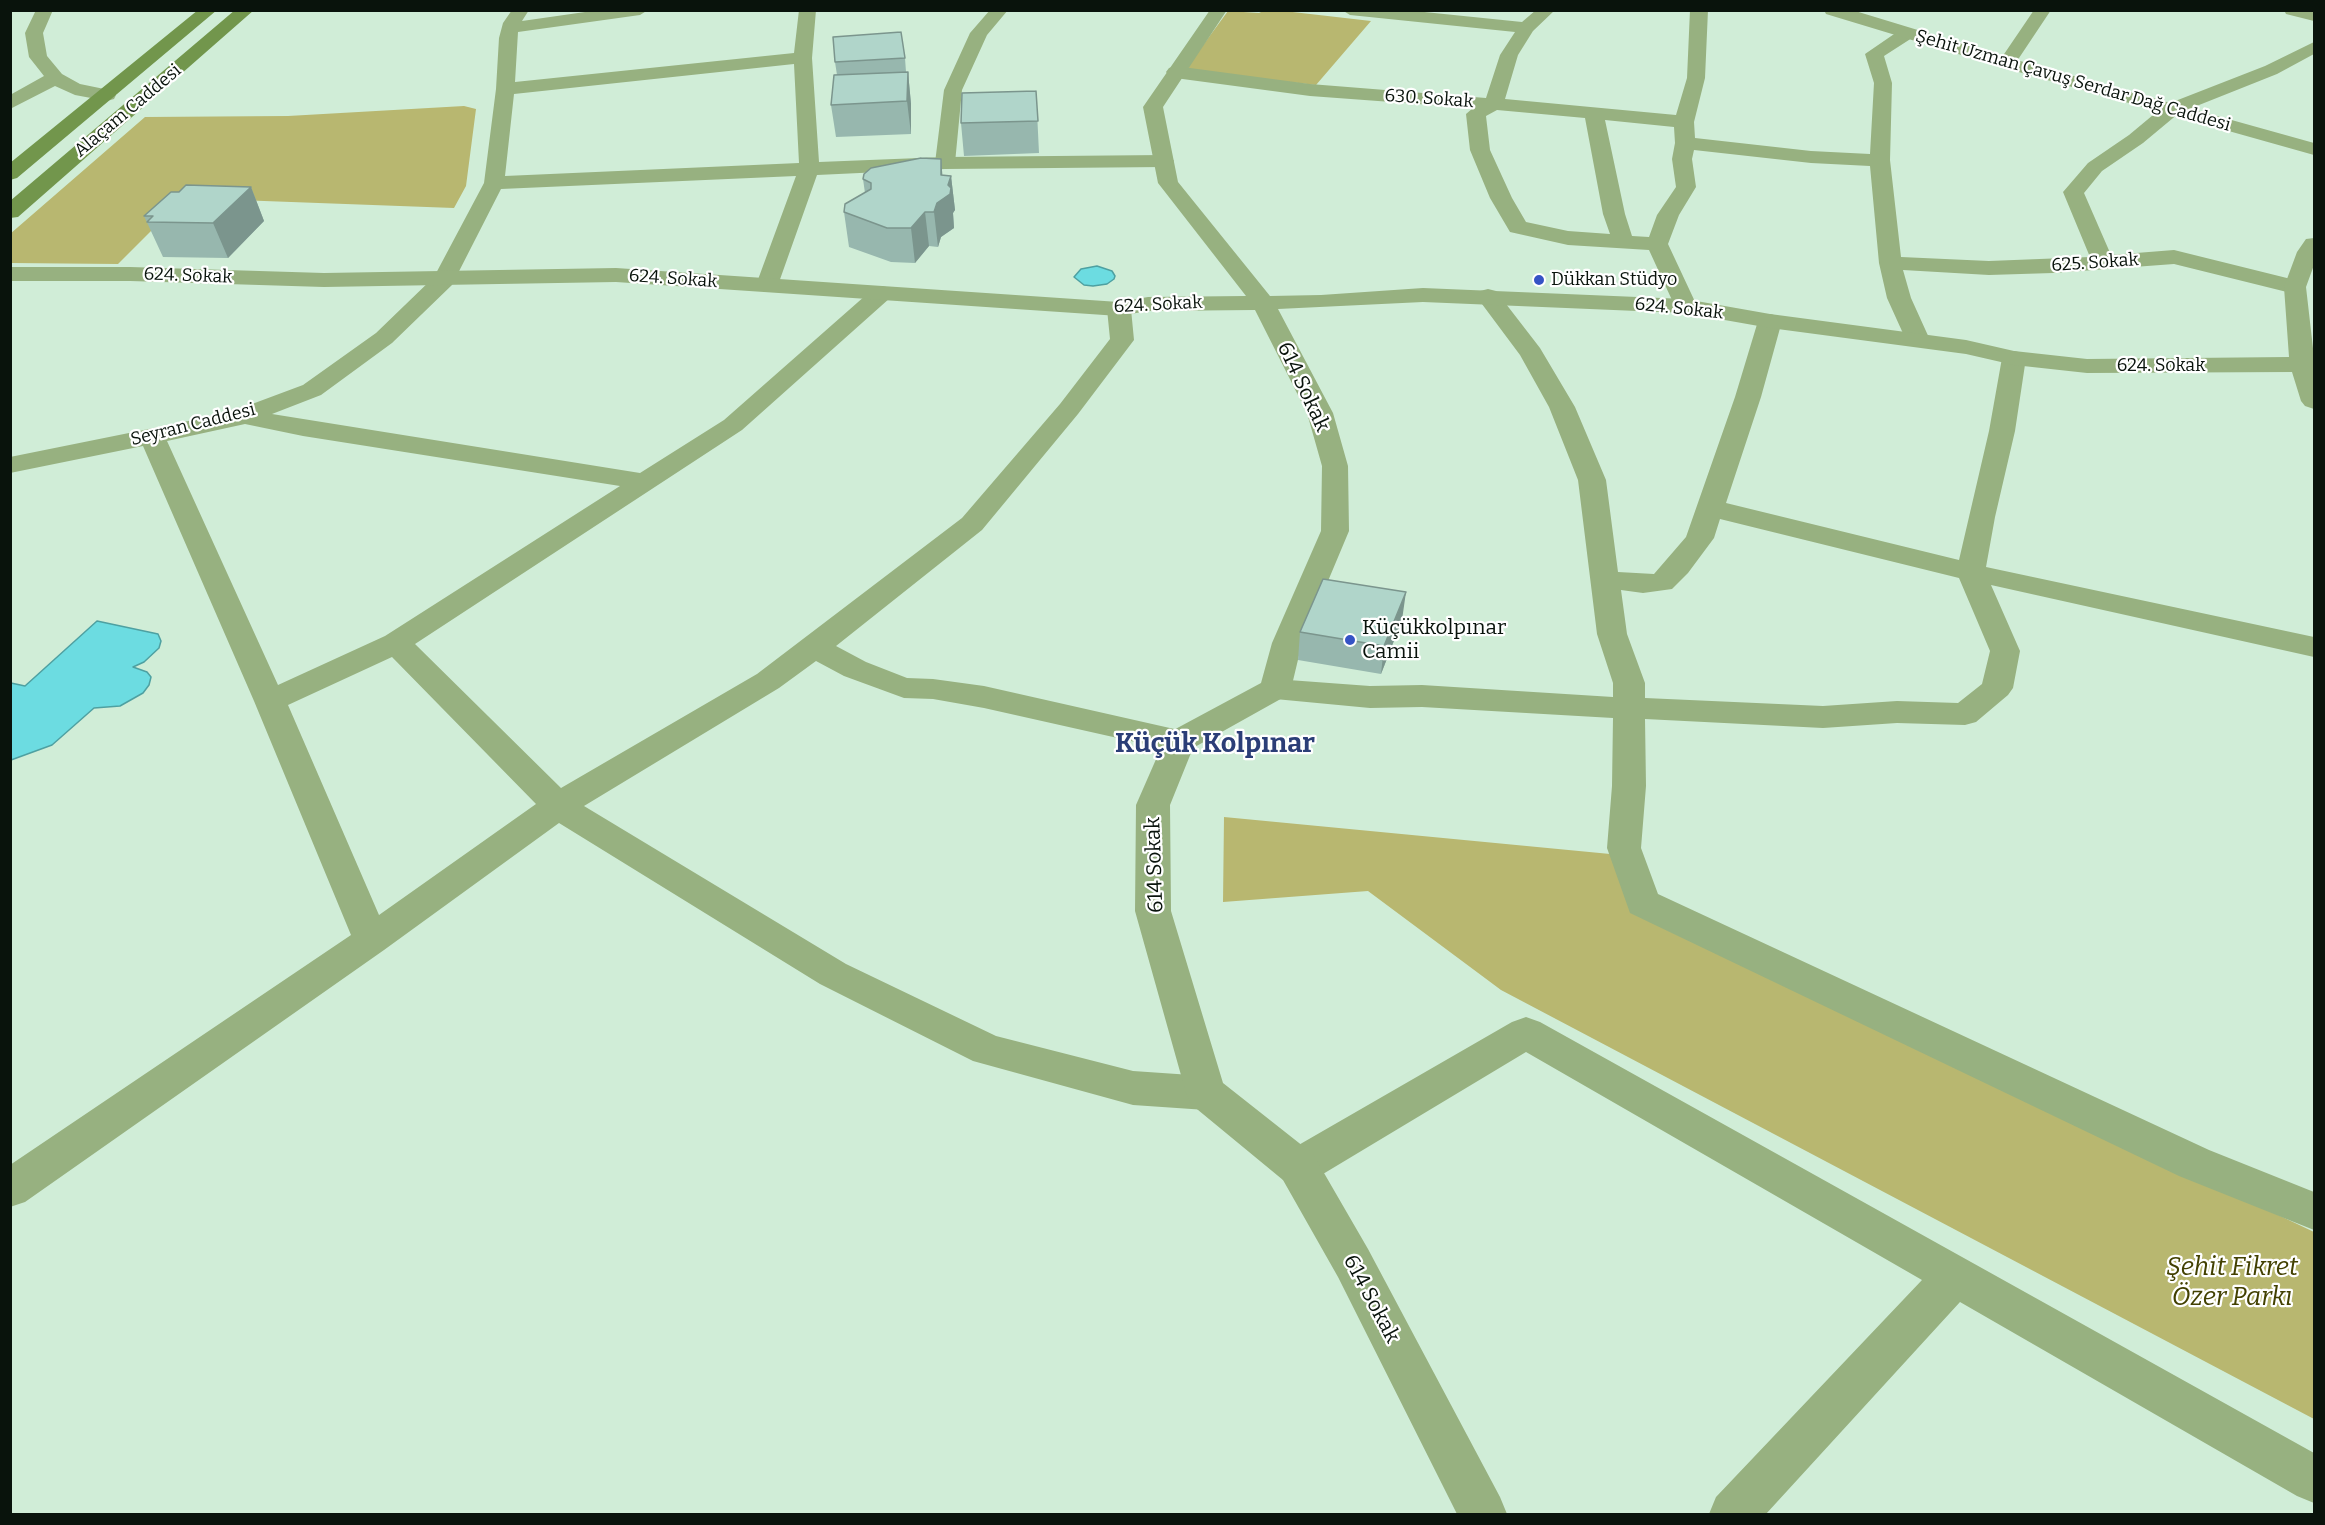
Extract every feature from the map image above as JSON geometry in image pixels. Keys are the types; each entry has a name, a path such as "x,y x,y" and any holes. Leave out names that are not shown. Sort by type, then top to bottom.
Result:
{"main road":[{"name":"Alaçam Caddesi","path":"10,174 209,10"},
{"name":"Alaçam Caddesi","path":"10,212 246,10"}],"street":[{"path":"45,10 34,33 34,44 38,57 55,78 75,88 107,95"},
{"path":"516,19 640,10"},
{"path":"767,285 809,169 803,58 808,10"},
{"path":"945,163 953,90 979,33 1000,10"},
{"name":"614 Sokak","path":"1219,10 1175,72 1154,107 1168,183 1262,301 1320,413 1335,466 1335,531 1287,643 1275,688"},
{"path":"1350,10 1526,28"},
{"path":"1547,10 1526,28 1509,55 1494,104 1476,114 1480,150 1501,198 1518,227 1568,238 1657,244"},
{"path":"1684,306 1657,244 1668,215 1686,187 1682,159 1685,143 1684,122 1696,78 1699,10"},
{"path":"2007,63 2043,10"},
{"path":"2292,10 2314,16"},
{"name":"Şehit Uzman Çavuş Serdar Dağ Caddesi","path":"1835,11 1906,34 2314,149"},
{"name":"Seyran Caddesi","path":"10,465 243,416 312,390 384,338 444,280 494,183 505,89 508,38 516,19"},
{"path":"1906,34 1874,54 1883,83 1880,160 1890,263 1899,298 1918,340"},
{"path":"2103,261 2073,192 2095,166 2136,139 2172,109 2271,70 2314,47"},
{"path":"505,89 803,58"},
{"name":"630. Sokak","path":"1175,72 1310,90 1684,122"},
{"path":"10,103 55,78"},
{"path":"1594,113 1614,214 1623,241"},
{"path":"1685,143 1811,158 1880,160"},
{"path":"494,183 945,163 1164,161"},
{"path":"2312,250 2295,287 2314,401"},
{"name":"625. Sokak","path":"1890,263 1989,268 2174,257 2295,287"},
{"name":"624. Sokak","path":"10,274 130,274 324,280 616,276 1119,309 1148,304 1321,302 1423,295 1488,296 1684,306 1770,321 1966,347 2014,358 2087,366 2308,364"},
{"path":"270,701 396,643 733,425 882,293"},
{"path":"1488,296 1531,353 1562,407 1592,480 1612,634 1629,683 1629,786 1624,848 1643,903 2194,1163 2314,1211"},
{"path":"10,1189 371,940 558,806 768,681 972,524 1069,409 1122,340 1119,309"},
{"path":"1605,579 1643,584 1662,583 1678,567 1700,538 1748,397 1770,321"},
{"path":"815,647 855,669 904,688 933,689 984,697 1180,741 1275,688 1370,697 1422,696 1823,717 1897,711 1965,714 1997,688 2005,651 1971,572 1981,517 2002,431 2014,358"},
{"path":"243,416 303,428 644,482"},
{"path":"152,436 270,701 371,940"},
{"path":"1710,508 1971,572 2314,647"},
{"path":"396,643 558,806 833,974 987,1050 1133,1088 1206,1094"},
{"name":"614 Sokak","path":"1180,741 1153,805 1153,911 1206,1094 1298,1167 1353,1263 1482,1515"},
{"path":"1298,1167 1526,1033 2314,1479"},
{"path":"1733,1515 1955,1276"}],"green space":[{"path":"1228,11 1259,13 1284,11 1371,21 1316,85 1192,71 1187,67"},
{"path":"464,106 476,109 466,186 454,208 210,199 169,213 118,264 11,263 10,234 145,117 288,116"},
{"name":"Şehit Fikret Özer Parkı","path":"1224,817 1631,856 1630,907 2314,1232 2314,1419 1501,990 1368,891 1223,902"}],"water":[{"path":"1097,266 1112,271 1114,279 1107,284 1093,286 1084,285 1074,277 1081,269"},
{"path":"97,621 158,634 161,641 159,648 144,662 133,667 147,672 151,677 149,685 143,693 120,706 94,708 52,745 11,760 11,683 25,686"}],"building":[{"path":"901,32 905,58 835,62 833,37"},
{"path":"908,72 907,101 831,105 834,75"},
{"path":"1036,91 1038,121 961,123 962,93"},
{"path":"921,158 941,159 941,175 951,176 948,185 951,188 950,194 937,203 934,212 925,212 911,228 887,228 844,212 845,204 871,189 871,183 863,179 864,174 871,168"},
{"path":"186,185 251,187 213,223 147,222 153,216 144,216 171,192 179,192"},
{"path":"1323,579 1406,592 1384,646 1300,632"}],"place":[{"name":"Dükkan Stüdyo","path":"1539,280"},
{"name":"Küçükkolpınar Camii","path":"1350,640"}],"district":[{"name":"Küçük Kolpınar","path":"1215,744"}]}
